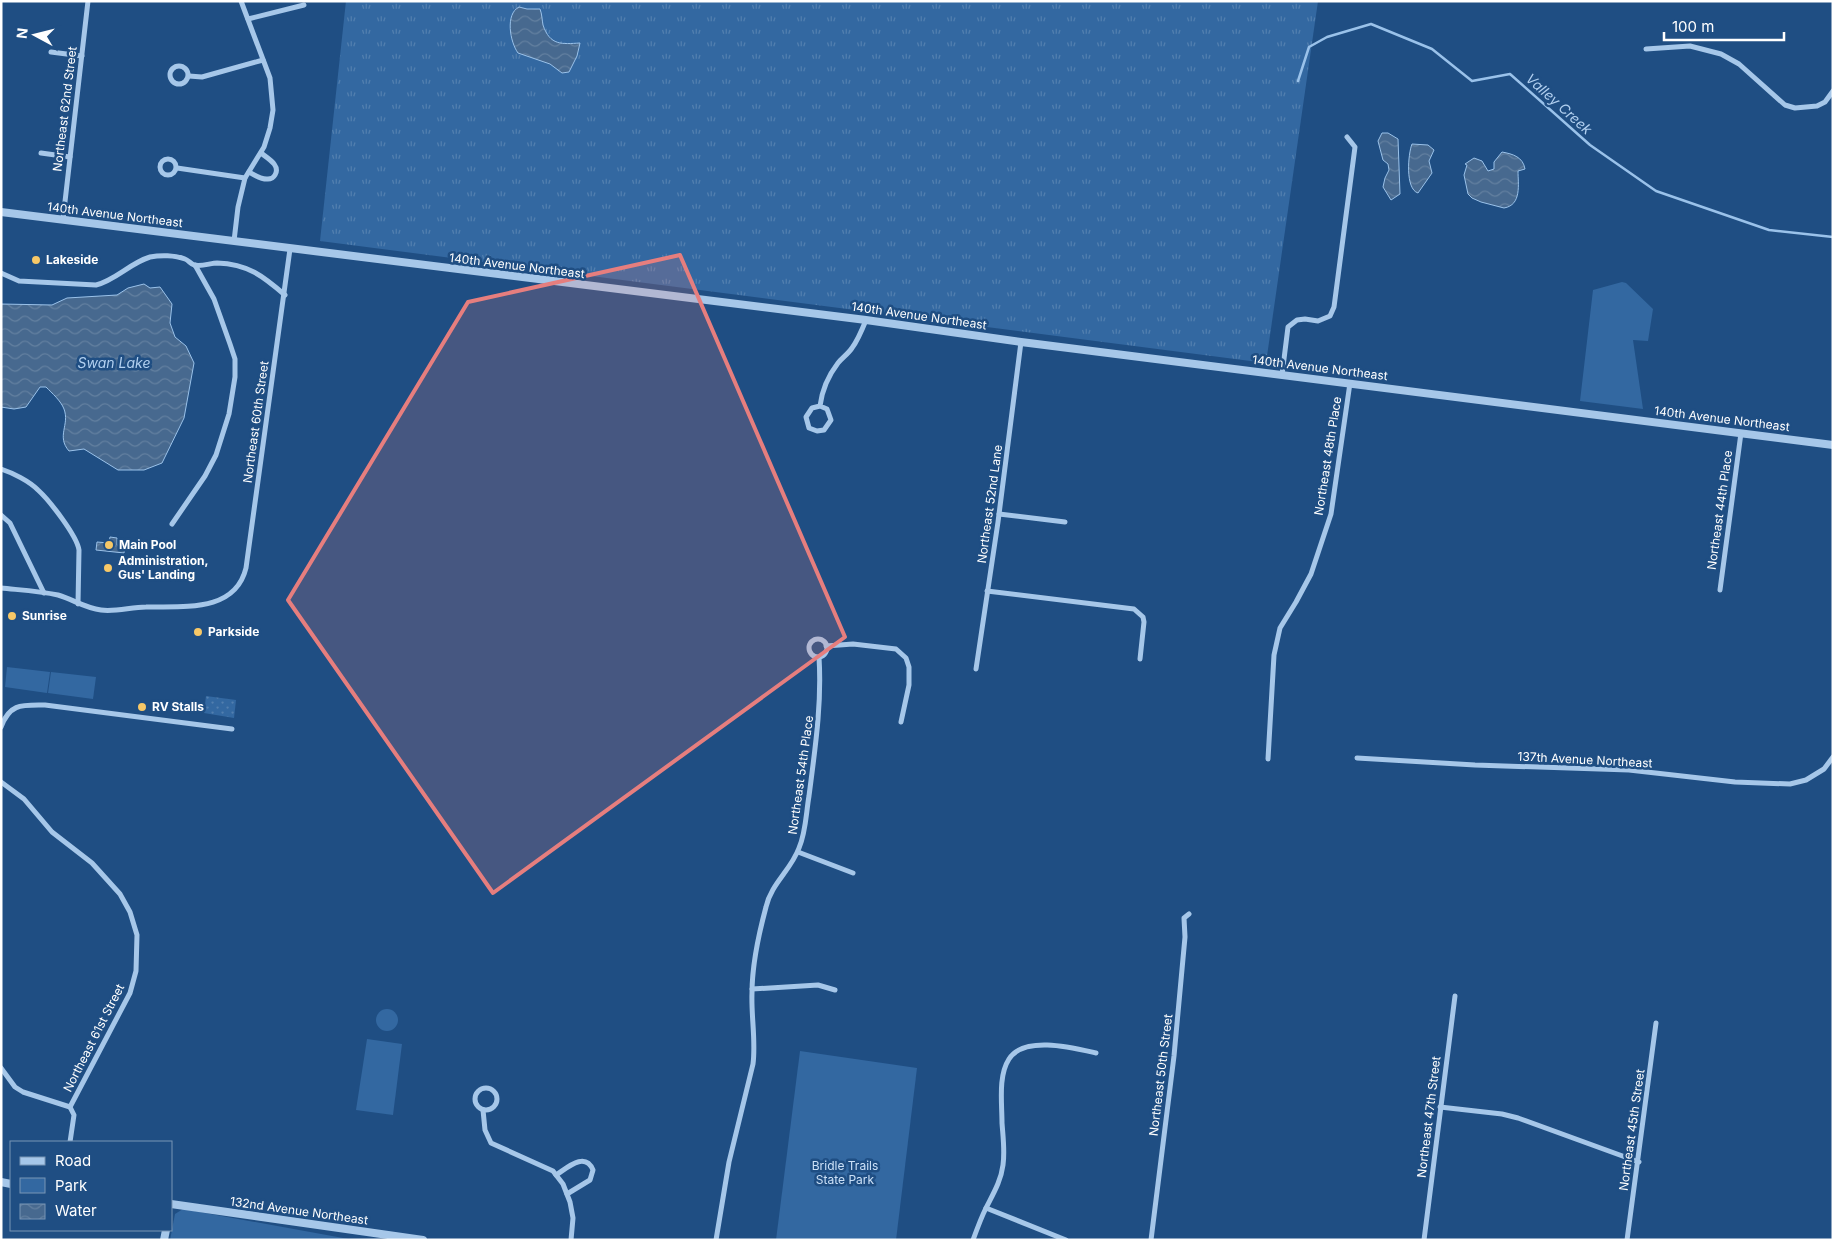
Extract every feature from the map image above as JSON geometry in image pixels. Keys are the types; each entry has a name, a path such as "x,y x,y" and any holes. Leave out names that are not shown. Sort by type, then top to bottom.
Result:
{"street":[{"name":"Northeast 62nd Street","path":"62,219 88,1"},
{"path":"234,241 238,207 245,178 261,153 270,128 273,110 270,78 241,1"},
{"path":"248,19 304,5"},
{"path":"1646,49 1690,46 1721,54 1739,64 1785,105 1796,108 1817,106 1825,102 1833,91"},
{"path":"51,52 82,56"},
{"path":"189,76 202,78 263,60"},
{"path":"1282,374 1288,327 1297,320 1318,321 1330,316 1334,307 1355,147 1347,137"},
{"path":"41,153 70,156"},
{"path":"249,172 266,179 276,174 274,164 261,153"},
{"path":"177,168 245,178"},
{"name":"140th Avenue Northeast","path":"1,212 866,320 1021,342 1833,444"},
{"name":"Northeast 60th Street","path":"78,604 101,610 144,607 192,607 220,599 238,588 246,568 290,248"},
{"path":"1,273 19,281 88,286 106,283 131,266 150,257 165,256 185,259 195,265 214,299 235,359 235,377 229,414 216,455 205,476 172,524"},
{"path":"195,265 218,263 248,268 267,280 285,295"},
{"path":"820,406 821,395 827,380 839,362 851,350 866,320"},
{"name":"Northeast 52nd Lane","path":"976,670 999,514 1021,342"},
{"name":"Northeast 48th Place","path":"1268,759 1275,648 1280,628 1311,574 1331,514 1350,383"},
{"path":"820,406 829,412 831,420 824,430 817,431 807,425 806,417 812,408 820,406"},
{"name":"Northeast 44th Place","path":"1720,590 1741,433"},
{"path":"1,469 38,490 73,533 79,550 78,604 60,596 1,588"},
{"path":"999,514 1065,522"},
{"path":"1,515 10,523 44,593"},
{"path":"987,591 1134,609 1143,617 1144,622 1140,659"},
{"name":"Northeast 54th Place","path":"716,1240 729,1162 755,1052 752,989 766,906 772,888 798,852 803,833 820,715 821,686 819,657 813,656 809,651 811,642 820,640 826,646"},
{"path":"819,657 824,654 826,646 854,644 896,649 906,658 909,667 909,685 901,722"},
{"path":"1,727 9,711 17,706 44,705 232,729"},
{"name":"137th Avenue Northeast","path":"1356,758 1475,765 1630,770 1736,782 1790,784 1806,780 1824,768 1833,757"},
{"name":"Northeast 61st Street","path":"1,782 24,799 52,832 92,863 120,894 130,912 136,935 136,971 126,1000 70,1107 74,1115 70,1141"},
{"path":"798,852 853,873"},
{"name":"Northeast 50th Street","path":"1151,1240 1174,1056 1185,937 1184,918 1189,914"},
{"path":"752,989 818,985 835,990"},
{"name":"Northeast 47th Street","path":"1424,1240 1455,996"},
{"name":"Northeast 45th Street","path":"1627,1240 1639,1162 1656,1023"},
{"path":"973,1240 999,1182 1003,1165 1002,1086 1004,1070 1009,1058 1018,1050 1028,1046 1074,1048 1096,1053"},
{"path":"1,1068 15,1087 23,1092 70,1107"},
{"path":"488,1088 496,1094 496,1101 490,1109 484,1110 477,1106 474,1097 478,1090 488,1088"},
{"path":"1440,1107 1502,1114 1518,1118 1639,1162"},
{"path":"484,1110 485,1130 491,1143 553,1171 563,1184 570,1202 573,1218 571,1240"},
{"path":"556,1175 580,1160 591,1165 593,1170 590,1180 567,1194"},
{"name":"132nd Avenue Northeast","path":"172,1204 423,1240"},
{"path":"986,1208 1066,1240"}],"highlighted area":[{"path":"680,255 845,637 493,893 288,600 468,302"}],"green space":[{"path":"346,1 1318,1 1266,363 320,241"},
{"path":"1622,282 1626,283 1653,309 1648,341 1633,340 1643,409 1580,401 1593,290"},
{"path":"7,667 50,672 47,693 5,687"},
{"path":"51,672 96,677 93,699 48,693"},
{"path":"206,696 236,700 234,718 204,713"},
{"path":"387,1009 395,1012 398,1020 395,1028 387,1031 379,1028 376,1020 379,1012"},
{"path":"367,1039 402,1044 393,1115 356,1110"},
{"name":"Bridle Trails State Park","path":"800,1051 917,1068 896,1240 776,1240"},
{"path":"183,1209 354,1240 170,1240 175,1214"}],"water":[{"path":"519,7 540,9 543,25 549,37 553,40 562,43 580,43 577,56 569,72 562,73 550,64 518,53 511,35 510,22"},
{"path":"1382,133 1388,133 1398,139 1400,194 1391,200 1383,187 1389,170 1388,164 1383,160 1378,141"},
{"path":"1412,144 1428,145 1434,150 1429,161 1432,173 1418,193 1411,185 1409,178 1409,155"},
{"path":"1502,152 1520,159 1525,169 1518,171 1518,193 1514,203 1504,208 1472,198 1468,194 1464,175 1467,165 1465,164 1474,158 1482,161 1488,171 1494,169 1494,162"},
{"name":"Swan Lake","path":"144,284 150,288 160,287 172,304 170,323 175,337 186,346 194,363 184,418 162,463 144,470 118,470 84,449 69,451 65,446 63,435 65,415 63,406 46,387 40,387 26,407 14,409 1,407 1,304 52,305 67,298 117,295 128,288"},
{"name":"Main Pool","path":"110,537 117,538 117,545 125,546 124,553 96,550 97,542 109,543"}],"waterway":[{"name":"Valley Creek","path":"1298,81 1309,47 1327,37 1371,24 1432,49 1472,81 1510,74 1590,145 1656,191 1769,230 1833,237"}],"place":[{"name":"Lakeside","path":"36,260"},
{"name":"Main Pool","path":"109,545"},
{"name":"Administration, Gus' Landing","path":"108,568"},
{"name":"Sunrise","path":"12,616"},
{"name":"Parkside","path":"198,632"},
{"name":"RV Stalls","path":"142,707"}]}
